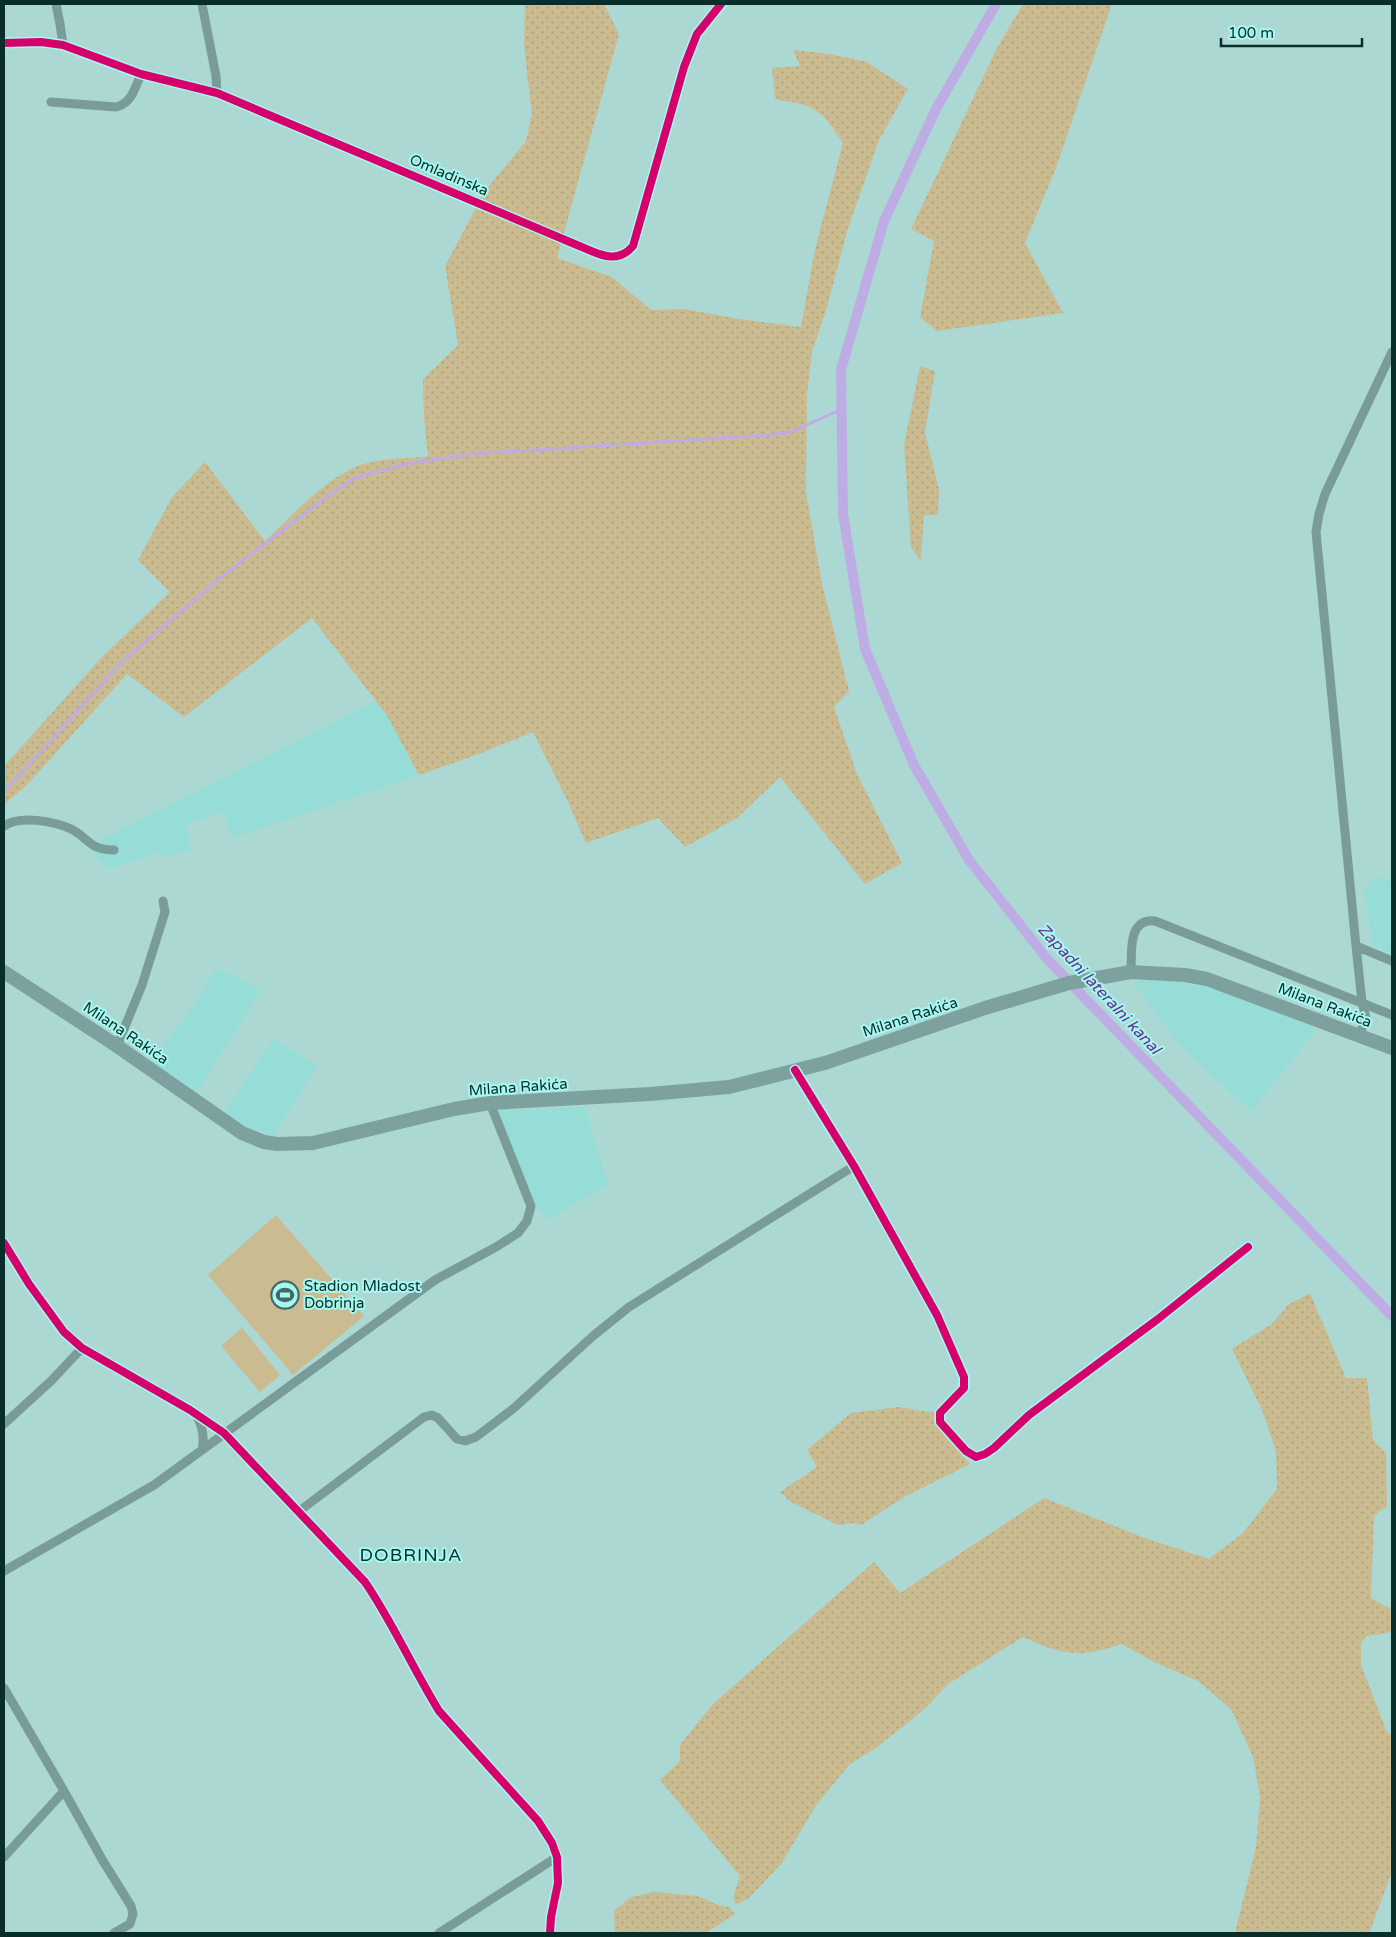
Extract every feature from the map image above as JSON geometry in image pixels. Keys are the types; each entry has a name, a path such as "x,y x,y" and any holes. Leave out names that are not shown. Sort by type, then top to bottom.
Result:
{"main road":[{"name":"Milana Rakića","path":"4,972 117,1046 242,1133 264,1142 277,1144 313,1143 490,1102 631,1096 729,1086 825,1063 1044,990 1100,976 1131,972 1185,975 1208,979 1392,1048"}],"street":[{"path":"56,4 63,45"},
{"path":"202,4 216,76 217,93"},
{"name":"Omladinska","path":"4,43 42,42 63,45 141,74 217,93 577,245 603,255 618,257 627,253 632,246 690,51 705,22 721,4"},
{"path":"51,102 116,107 124,105 141,74"},
{"path":"1360,1036 1366,1018 1362,1002 1356,946 1316,532 1325,494 1392,352"},
{"path":"4,826 12,821 27,819 64,826 72,829 97,848 114,850"},
{"path":"117,1046 142,984 165,912 163,901"},
{"path":"1131,972 1134,930 1140,924 1150,920 1392,1015"},
{"path":"1356,946 1392,961"},
{"path":"795,1070 854,1166 937,1315 964,1377 964,1388 940,1413 940,1422 966,1451 976,1457 986,1454 994,1448 1029,1415 1158,1319 1248,1247"},
{"path":"4,1571 154,1486 435,1280 496,1247 518,1232 527,1221 531,1206 490,1102"},
{"path":"298,1512 424,1417 432,1415 438,1418 457,1439 465,1441 476,1437 514,1408 593,1336 629,1307 854,1166"},
{"path":"4,1243 29,1284 64,1332 82,1348 196,1413 224,1433 365,1582 382,1607 425,1689 439,1711 546,1831 558,1857 558,1883 550,1917 550,1933"},
{"path":"4,1424 51,1381 82,1348"},
{"path":"196,1413 201,1424 204,1441 202,1450"},
{"path":"4,1688 131,1906 133,1914 130,1924 114,1933"},
{"path":"4,1857 64,1791"},
{"path":"439,1933 558,1857"}],"shaded area":[{"path":"525,4 604,4 619,34 557,258 612,277 651,310 684,309 739,319 801,327 815,249 843,143 834,129 813,109 775,98 772,68 800,66 793,50 829,54 867,62 908,89 879,140 848,228 826,311 812,352 807,393 806,492 822,584 849,691 834,707 857,774 902,863 865,884 780,777 737,818 685,847 658,818 586,843 533,732 479,754 419,775 386,714 312,618 184,717 127,674 27,785 4,805 4,766 102,657 170,592 138,560 172,497 205,462 265,541 310,498 347,471 360,465 377,461 428,457 423,379 458,345 445,266 485,191 526,141 532,114 524,47"},
{"path":"1023,4 1112,4 1056,168 1025,243 1063,313 937,331 920,318 934,241 911,229 997,48"},
{"path":"920,366 935,371 925,433 939,489 938,515 924,515 921,561 911,547 904,445"},
{"path":"376,701 386,714 419,775 232,838 223,812 186,824 191,850 163,858 161,852 110,869 90,851 103,839"},
{"path":"1375,876 1392,883 1392,953 1373,946 1364,889"},
{"path":"216,968 261,990 197,1092 151,1061 197,1001"},
{"path":"1132,981 1171,981 1219,989 1317,1029 1251,1112 1175,1040"},
{"path":"273,1038 317,1066 274,1135 251,1129 225,1112"},
{"path":"584,1107 608,1184 548,1220 535,1205 496,1111"},
{"name":"Stadion Mladost Dobrinja","path":"276,1215 364,1316 293,1375 208,1275"},
{"path":"1310,1293 1346,1378 1367,1378 1373,1440 1386,1453 1387,1506 1374,1516 1371,1598 1392,1610 1392,1632 1367,1636 1361,1643 1361,1665 1387,1732 1392,1735 1392,1872 1369,1933 1235,1933 1256,1847 1260,1797 1253,1757 1231,1709 1198,1681 1154,1662 1122,1644 1083,1653 1072,1653 1049,1648 1023,1637 948,1684 927,1707 910,1721 877,1747 850,1764 817,1804 781,1864 749,1898 736,1905 733,1898 740,1876 660,1780 680,1761 680,1745 712,1705 874,1562 900,1593 1044,1498 1145,1538 1209,1559 1243,1533 1277,1489 1276,1451 1262,1410 1232,1349 1273,1323 1288,1305"},
{"path":"242,1328 280,1375 260,1392 221,1346"},
{"path":"898,1407 935,1413 934,1424 970,1464 906,1496 861,1525 854,1523 838,1525 791,1502 780,1492 817,1467 807,1450 851,1413"},
{"path":"655,1892 698,1896 718,1905 729,1907 735,1914 706,1933 615,1933 614,1911 631,1897"}],"waterway":[{"name":"Zapadni lateralni kanal","path":"996,4 936,109 884,221 841,370 843,514 865,649 914,765 969,860 1048,960 1392,1316"},
{"path":"4,792 122,662 215,582 333,492 355,478 406,464 473,454 791,432 842,409"}],"cycle path":[{"path":"4,43 41,42 63,45 141,74 217,93 599,254 613,257 627,252 633,246 684,67 697,34 721,4"},
{"path":"795,1070 854,1166 937,1315 964,1377 964,1388 940,1413 940,1422 966,1451 976,1457 994,1448 1029,1415 1158,1319 1248,1247"},
{"path":"4,1243 29,1284 64,1332 82,1348 190,1410 224,1433 365,1582 439,1711 538,1821 552,1843 557,1857 558,1883 551,1917 550,1933"}],"place":[{"name":"Stadion Mladost Dobrinja","path":"285,1295"}],"district":[{"name":"DOBRINJA","path":"411,1555"}]}
